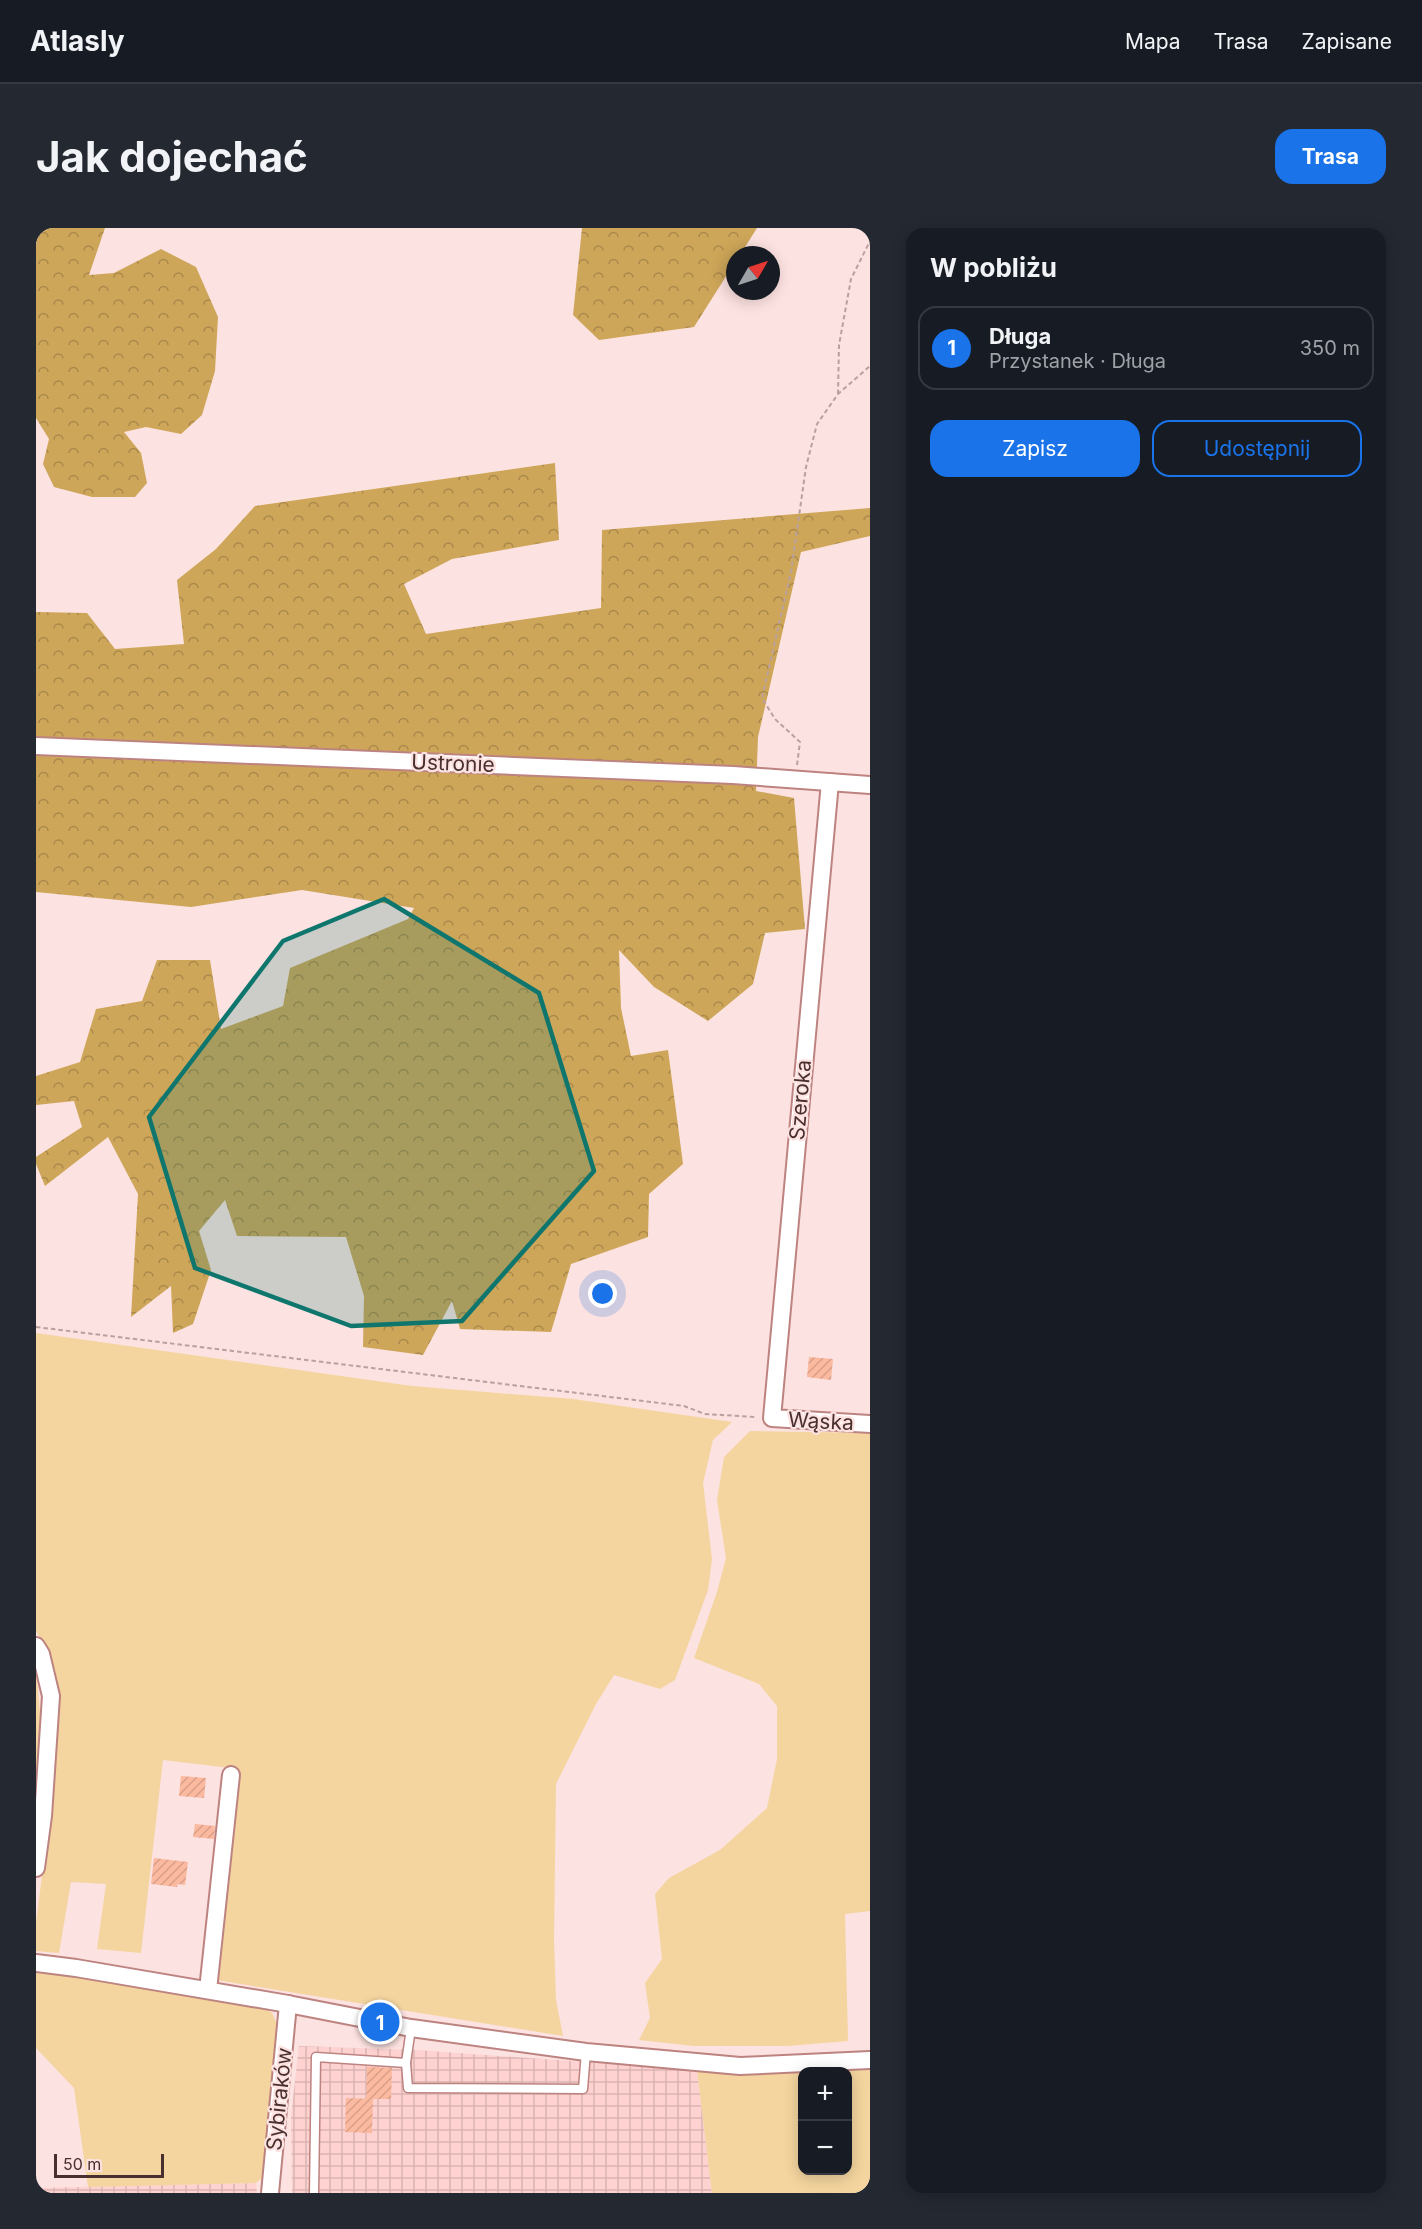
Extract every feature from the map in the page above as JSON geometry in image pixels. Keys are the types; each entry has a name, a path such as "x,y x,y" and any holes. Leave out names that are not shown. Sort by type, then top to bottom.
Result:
{"street":[{"name":"Ustronie","path":"36,746 721,774 870,785"},
{"name":"Szeroka","path":"772,1418 830,782"},
{"name":"Wąska","path":"772,1418 870,1424"},
{"path":"36,1646 41,1654 51,1696 43,1816 36,1868"},
{"path":"208,1990 231,1775"},
{"path":"36,1963 208,1990 411,2028 586,2052 740,2066 870,2060"},
{"name":"Sybiraków","path":"270,2193 288,2004"}],"lane":[{"path":"411,2028 406,2063 408,2088 583,2089 586,2052"},
{"path":"314,2193 316,2057 406,2063"}],"path":[{"path":"838,394 839,345 851,279 870,241"},
{"path":"796,780 800,742 776,719 762,698 791,572 806,467 817,424 838,394 870,366"},
{"path":"36,1327 684,1406 705,1414 772,1418"}],"highlighted area":[{"path":"384,899 539,993 594,1171 462,1321 351,1326 195,1268 149,1117 283,941"}],"shaded area":[{"path":"36,1333 412,1386 573,1399 732,1422 713,1440 703,1483 712,1559 708,1590 675,1680 660,1689 614,1675 596,1704 556,1784 554,1940 556,2000 563,2036 216,1980 239,1769 163,1760 141,1953 97,1949 106,1884 71,1882 59,1953 36,1951 36,1923 50,1813 54,1679 36,1631"},
{"path":"750,1431 870,1433 870,1911 845,1914 848,2041 787,2046 694,2046 639,2040 650,2018 645,1983 662,1959 655,1894 669,1878 720,1850 767,1808 777,1759 777,1706 759,1684 694,1658 726,1558 717,1500 724,1457"},
{"path":"36,1667 43,1746 36,1797"},
{"path":"36,1970 259,2005 272,2013 277,2024 267,2174 256,2183 88,2187 74,2088 36,2048"},
{"path":"299,2046 417,2050 697,2070 712,2193 292,2193 291,2116"},
{"path":"870,2069 870,2193 712,2193 697,2070 745,2073 798,2071 798,2175 852,2175 852,2070"},
{"path":"256,2183 257,2193 36,2193 36,2188"}],"green space":[{"path":"36,228 105,228 89,275 114,273 161,249 196,267 218,317 215,371 202,415 181,434 146,427 124,432 141,453 147,483 135,497 92,497 54,487 43,464 49,439 36,418"},
{"path":"582,228 757,228 746,246 726,246 726,276 694,327 599,340 573,315"},
{"path":"555,463 559,540 452,559 404,584 426,634 601,608 602,530 870,508 870,536 801,552 758,737 756,791 794,798 805,929 765,933 753,984 708,1021 654,987 619,950 621,1008 631,1056 668,1050 683,1164 649,1194 648,1237 571,1264 551,1332 460,1329 452,1301 423,1355 363,1347 364,1296 346,1237 237,1236 225,1200 199,1231 211,1270 193,1324 173,1333 171,1286 131,1317 138,1194 108,1137 45,1186 36,1164 36,1157 82,1127 74,1101 36,1105 36,1076 80,1062 96,1009 142,1001 157,960 210,960 221,1029 283,1006 290,968 408,919 414,908 302,890 191,907 36,892 36,612 87,613 115,649 184,644 177,580 216,549 255,506"}],"building":[{"path":"809,1357 833,1359 831,1380 807,1377"},
{"path":"181,1776 206,1778 204,1798 179,1796"},
{"path":"195,1824 215,1826 214,1839 193,1837"},
{"path":"154,1858 188,1862 185,1885 178,1884 177,1887 151,1884"},
{"path":"367,2067 392,2068 391,2099 366,2099"},
{"path":"346,2098 373,2099 372,2133 345,2132"}],"place":[{"name":"Długa","path":"380,2022"}]}
